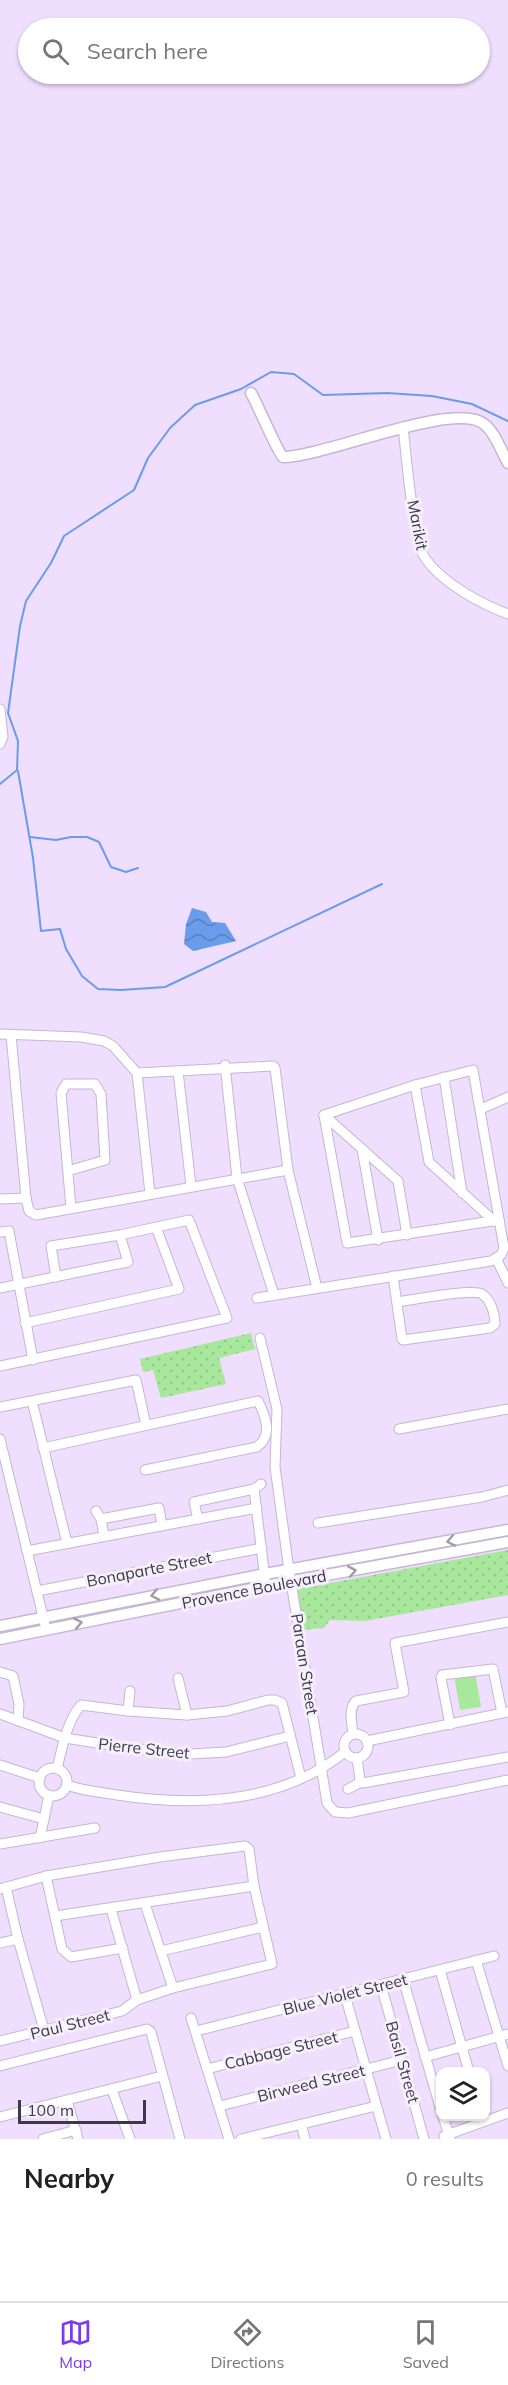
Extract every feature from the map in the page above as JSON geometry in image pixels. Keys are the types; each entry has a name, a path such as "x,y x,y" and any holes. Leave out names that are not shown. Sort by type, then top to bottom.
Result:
{"street":[{"path":"251,393 272,433 279,453 284,457 302,455 403,427 454,418 473,419 484,424 508,463"},
{"name":"Marikit","path":"403,427 421,552 425,559 462,591 508,614"},
{"path":"0,709 3,737 0,744"},
{"path":"0,1034 81,1037 104,1041 113,1046 137,1073 150,1194"},
{"path":"11,1035 27,1198 29,1211 36,1215 288,1170"},
{"path":"137,1073 225,1065 273,1066 275,1068 288,1170 317,1288"},
{"path":"225,1065 237,1178 274,1295"},
{"path":"257,1298 496,1258 504,1248 497,1221 473,1070 415,1085 324,1115"},
{"path":"178,1071 190,1186"},
{"path":"444,1077 462,1193"},
{"path":"68,1171 105,1160 101,1094 95,1084 66,1084 61,1093 71,1208"},
{"path":"415,1085 429,1162 497,1221"},
{"path":"481,1109 508,1097"},
{"path":"324,1115 398,1181 408,1235"},
{"path":"324,1115 346,1242 349,1244 497,1221"},
{"path":"362,1149 378,1240"},
{"path":"0,1199 27,1198"},
{"path":"0,1366 227,1318 189,1220 120,1235 51,1246 56,1277"},
{"path":"25,1323 179,1289 156,1227"},
{"path":"0,1232 9,1231 33,1360"},
{"path":"0,1288 128,1262 120,1235"},
{"path":"496,1258 508,1283"},
{"path":"393,1276 402,1338 405,1341 490,1328 495,1324 495,1316 488,1300 475,1292 397,1302"},
{"name":"Paraan Street","path":"260,1338 277,1409 275,1467 289,1570 327,1803 339,1813 508,1780"},
{"path":"0,1407 136,1380 146,1425"},
{"path":"32,1401 67,1543"},
{"path":"43,1448 258,1401 267,1425 265,1438 256,1447 145,1470"},
{"path":"399,1429 508,1409"},
{"path":"0,1439 45,1629"},
{"path":"198,1519 193,1497 258,1487 257,1508 266,1587"},
{"path":"318,1523 482,1497 508,1490"},
{"path":"104,1536 98,1515 159,1508 162,1526"},
{"path":"27,1551 257,1508"},
{"name":"Provence Boulevard","path":"0,1626 265,1574 508,1530"},
{"name":"Provence Boulevard","path":"0,1639 508,1542"},
{"name":"Bonaparte Street","path":"37,1591 261,1548"},
{"path":"395,1643 508,1622"},
{"path":"353,1734 352,1704 356,1701 408,1691 393,1632"},
{"path":"367,1741 450,1725 505,1713 493,1669 442,1675 450,1725"},
{"path":"0,1672 13,1676 19,1704 18,1722"},
{"path":"178,1678 188,1715"},
{"path":"128,1711 130,1691"},
{"path":"57,1769 65,1738 81,1705 188,1715 227,1711 275,1700 282,1703 301,1778"},
{"name":"Pierre Street","path":"0,1714 65,1738 190,1754 226,1752 290,1736"},
{"path":"345,1752 343,1743 353,1734 361,1735 367,1741"},
{"path":"357,1758 366,1752 367,1741"},
{"path":"67,1785 147,1800 222,1800 284,1793 301,1778 321,1769 345,1752"},
{"path":"345,1752 357,1758"},
{"path":"348,1789 361,1782 508,1757"},
{"path":"357,1758 361,1782"},
{"path":"0,1765 40,1778"},
{"path":"48,1769 57,1769 65,1774 67,1785 60,1794 49,1795 41,1788 40,1778 48,1769"},
{"path":"40,1838 49,1795"},
{"path":"146,1811 147,1800"},
{"path":"0,1807 44,1819"},
{"path":"0,1844 94,1828"},
{"path":"44,2030 3,1888 46,1876 240,1846 249,1849 263,1927 161,1951"},
{"path":"46,1876 63,1949 71,1957 123,1948"},
{"path":"55,1916 254,1886"},
{"path":"146,1904 173,1988"},
{"path":"111,1909 137,2000"},
{"name":"Paul Street","path":"0,2041 122,2011 137,2000 173,1988 272,1964 263,1927"},
{"path":"0,1943 18,1939"},
{"name":"Blue Violet Street","path":"196,2031 494,1956"},
{"path":"476,1960 504,2035 508,2066"},
{"path":"440,1970 467,2067"},
{"path":"403,1979 436,2092"},
{"name":"Basil Street","path":"381,1985 424,2139"},
{"path":"345,1995 386,2139"},
{"path":"191,2018 230,2139"},
{"path":"0,2066 147,2029 151,2032 180,2139"},
{"name":"Cabbage Street","path":"207,2069 355,2031"},
{"path":"424,2057 460,2045 504,2035"},
{"name":"Birweed Street","path":"220,2106 402,2060"},
{"path":"0,2117 162,2076"},
{"path":"112,2090 130,2139"},
{"path":"43,2139 77,2135 67,2100"},
{"path":"241,2139 376,2106"},
{"path":"490,2117 508,2113"},
{"path":"445,2121 448,2136 480,2121"},
{"path":"301,2124 305,2139"}],"green space":[{"path":"251,1333 255,1349 219,1358 226,1384 161,1398 153,1370 143,1372 140,1359"},
{"path":"508,1550 508,1595 365,1621 330,1620 324,1628 302,1630 298,1589"},
{"path":"475,1672 481,1707 460,1710 454,1675"}],"water":[{"path":"192,908 206,912 212,922 225,923 236,941 193,951 184,944 186,924"}],"waterway":[{"path":"0,784 17,770 18,741 8,713 20,626 26,601 51,563 64,536 134,490 148,458 170,428 195,405 241,389 271,372 294,374 323,395 387,393 432,396 472,404 508,421"},
{"path":"18,771 33,858 41,931 60,929 66,949 82,976 98,989 165,987 382,884"},
{"path":"30,837 56,840 87,837 99,842 111,867 126,872 138,868"}]}
